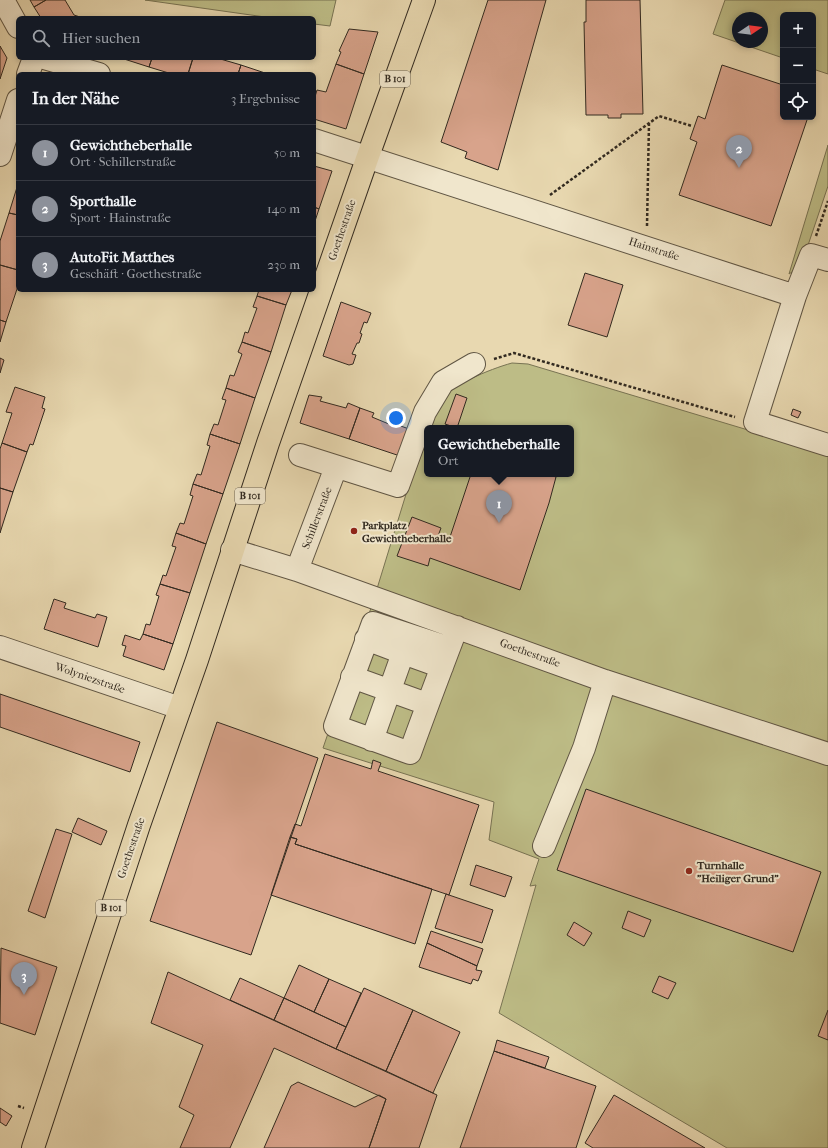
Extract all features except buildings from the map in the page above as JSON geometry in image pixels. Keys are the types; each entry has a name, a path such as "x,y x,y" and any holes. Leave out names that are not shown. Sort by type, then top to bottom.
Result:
{"main road":[{"name":"Goethestraße","path":"33,1148 139,826 268,443 423,0"}],"street":[{"path":"2,0 16,24"},
{"path":"29,72 33,60"},
{"path":"51,60 92,72"},
{"path":"0,155 16,105"},
{"name":"Hainstraße","path":"316,141 368,156 795,296"},
{"path":"819,257 795,296 755,422 828,445"},
{"path":"300,454 398,486 424,412 443,382 474,364"},
{"name":"Schillerstraße","path":"297,570 336,467"},
{"name":"Goethestraße","path":"232,550 297,570 605,681 828,754"},
{"path":"446,657 373,623 335,726 410,754 427,704 446,657 457,627"},
{"path":"366,639 403,653 446,657"},
{"name":"Wolyniezstraße","path":"0,647 180,708"},
{"path":"372,740 403,653"},
{"path":"352,677 427,704"},
{"path":"544,846 584,748 605,681"}],"path":[{"path":"530,209 659,116 692,126"},
{"path":"644,246 647,224 649,124"},
{"path":"819,257 816,236 828,201"},
{"path":"474,364 514,353 755,422"}],"shaded area":[{"path":"145,0 336,0 330,26 316,24 316,16 258,16"},
{"path":"725,0 828,0 828,74 816,70 816,12 780,12 780,57 754,48 768,48 768,12 732,12 732,41 713,34"},
{"path":"828,145 828,186 801,266 789,274"},
{"path":"512,363 528,364 828,454 828,1148 727,1148 499,1013 536,885 530,886 539,859 489,840 494,802 323,748 372,605 424,436 424,477 574,477 574,425 427,425 435,405 441,398 459,385 481,374"}],"place":[{"name":"Sporthalle","path":"739,168"},
{"name":"Gewichtheberhalle","path":"499,523"},
{"name":"Parkplatz Gewichtheberhalle","path":"354,531"},
{"name":"Turnhalle \"Heiliger Grund\"","path":"689,871"},
{"name":"AutoFit Matthes","path":"24,995"}]}
